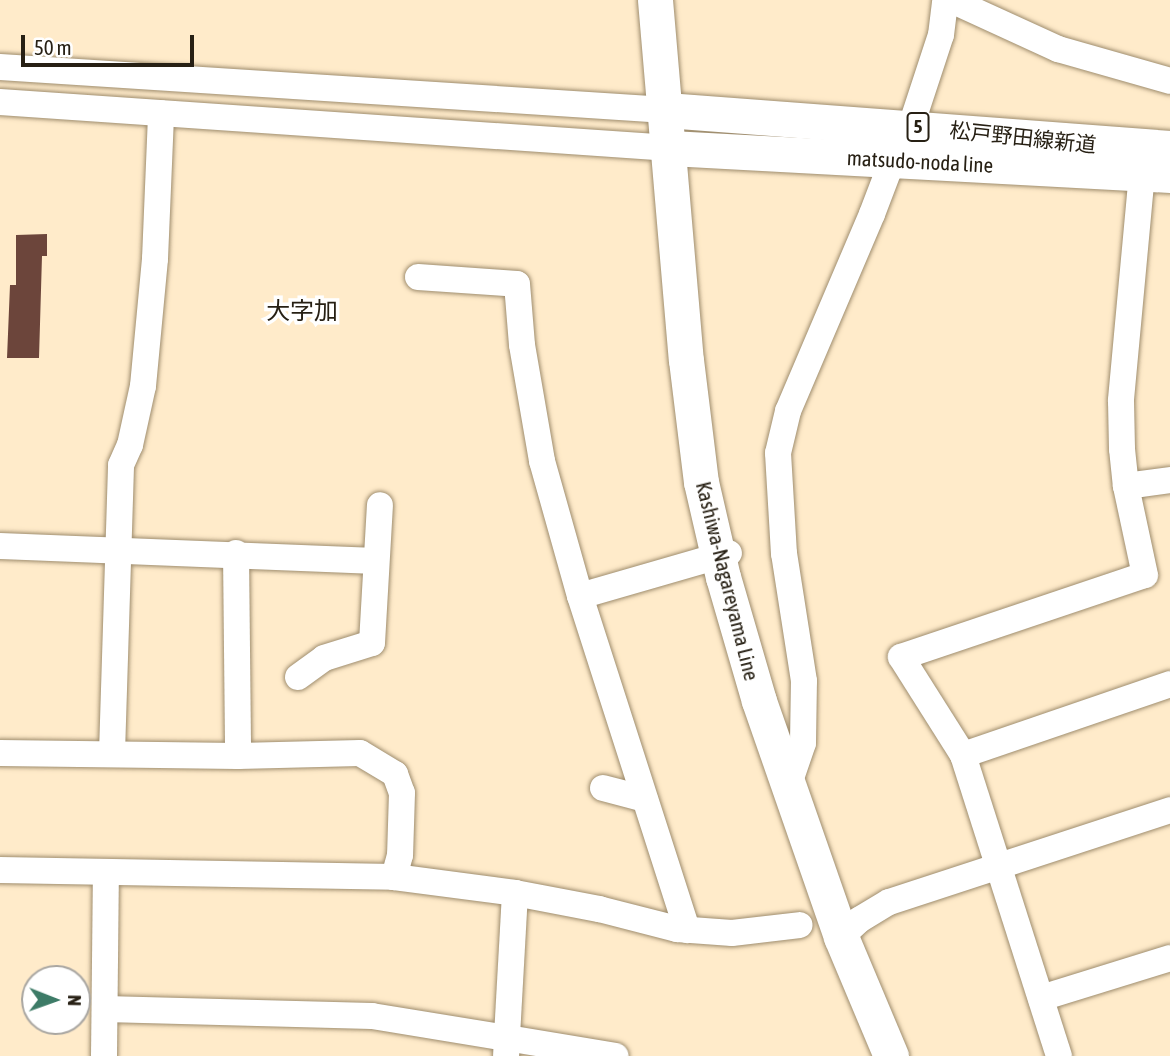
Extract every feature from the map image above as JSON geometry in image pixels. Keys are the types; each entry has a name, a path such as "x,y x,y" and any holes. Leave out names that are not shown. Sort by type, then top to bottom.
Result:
{"main road":[{"name":"Kashiwa-Nagareyama Line","path":"655,0 688,374 701,482 723,554 759,701 841,937 891,1056"},
{"name":"松戸野田線新道","path":"666,110 911,126 1103,145 1170,148"},
{"name":"matsudo-noda line","path":"670,148 1156,174"}],"street":[{"path":"911,126 941,35 945,0"},
{"path":"951,0 1058,49 1168,74"},
{"path":"0,67 666,110"},
{"path":"0,102 670,148"},
{"path":"112,754 121,466 130,445 143,386 160,113"},
{"path":"789,784 803,743 804,681 784,554 778,453 788,411 872,214 890,160"},
{"path":"1059,1056 963,755 901,657 1144,575 1126,486 1121,401 1156,174"},
{"path":"418,277 517,284 522,345 542,461 580,596 687,930"},
{"path":"1126,486 1170,480"},
{"path":"298,677 324,658 372,643 380,505"},
{"path":"0,546 236,553 376,561"},
{"path":"236,553 238,756"},
{"path":"580,596 723,554"},
{"path":"963,755 1170,684"},
{"path":"0,753 238,756 346,751 360,753 395,774 402,793 404,819 400,855 394,877"},
{"path":"603,788 645,799"},
{"path":"841,937 859,920 889,902 1170,810"},
{"path":"0,870 394,877 515,893 687,930 732,933 800,925"},
{"path":"104,1056 106,873"},
{"path":"507,1047 515,893"},
{"path":"1041,998 1170,958"},
{"path":"105,1009 372,1016 507,1047 616,1056"}],"building":[{"path":"47,234 47,256 42,256 39,358 7,358 10,285 16,285 16,235"}],"district":[{"name":"大字加","path":"302,311"}]}
